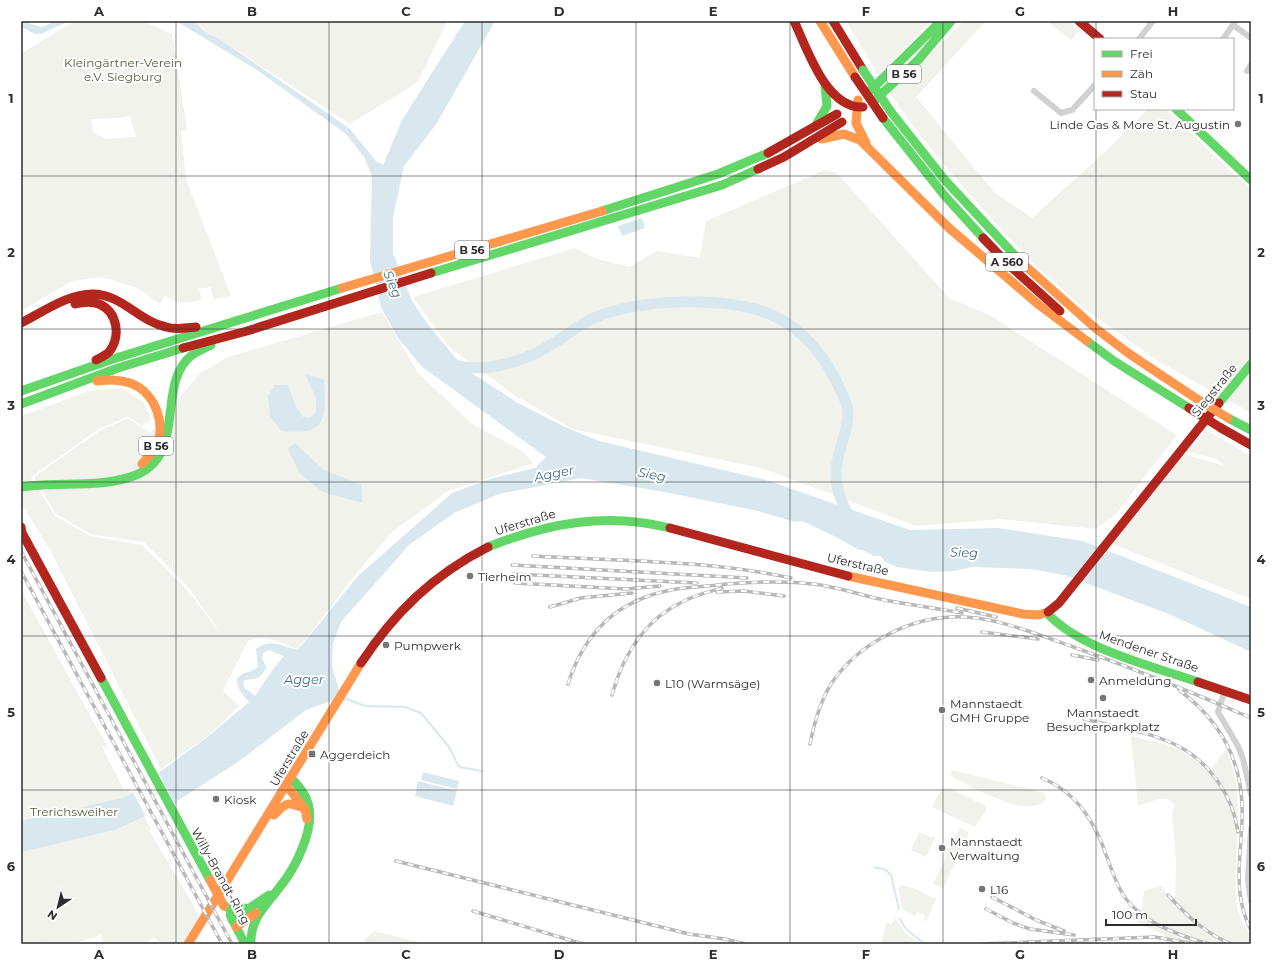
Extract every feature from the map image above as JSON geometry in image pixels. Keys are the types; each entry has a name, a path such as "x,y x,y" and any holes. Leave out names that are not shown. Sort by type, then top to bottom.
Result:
{"main road":[{"path":"794,21 823,79 839,100 856,107 857,128 867,146"},
{"name":"A 560","path":"820,21 883,118 957,211 998,253 1046,299 1098,343 1153,385 1251,445"},
{"name":"A 560","path":"833,21 891,112 934,168 969,210 1028,269 1104,334 1129,353 1228,418 1251,430"},
{"name":"B 56","path":"856,107 941,21"},
{"name":"B 56","path":"21,404 118,368 192,345 247,331 357,295 722,185 756,171 809,143 840,118 888,88 915,62 951,21"},
{"path":"1079,21 1099,38"},
{"path":"809,132 822,118 829,104 823,79"},
{"path":"1177,110 1251,180"},
{"name":"B 56","path":"21,391 238,319 354,286 718,174 777,149 840,118"},
{"path":"809,143 844,134 860,140 928,208 1016,286 1091,345 1153,385"},
{"path":"21,323 73,298 84,294 96,293 108,296 118,301 148,321 174,329 191,329 221,320 238,319"},
{"path":"21,328 78,303 95,303 104,307 111,313 116,321 117,330 113,347 100,359 79,366 68,375"},
{"path":"21,493 23,484 126,478 139,473 150,466 161,455 166,442 175,380 186,361 204,347 232,338 247,331"},
{"name":"Siegstraße","path":"1047,613 1059,603 1251,364"},
{"name":"B 56","path":"23,484 120,475 138,467 149,458 155,448 160,434 159,416 148,394 135,384 123,380 106,379 64,388"},
{"name":"Uferstraße","path":"188,944 348,685 392,620 413,598 448,569 473,554 514,536 567,522 620,520 660,525 830,570 1023,614 1035,615 1047,613"},
{"name":"Willy-Brandt-Ring","path":"21,530 176,819 227,908 245,944"},
{"name":"Mendener Straße","path":"1047,613 1058,625 1101,648 1251,700"},
{"path":"289,782 304,809 307,821 302,846"},
{"path":"251,944 254,919 283,885 297,860 310,826 310,809 301,788 289,782"},
{"path":"260,828 284,804 292,803 304,809"},
{"path":"234,923 283,885"},
{"path":"227,908 242,910 269,895"},
{"path":"234,923 245,922 265,905"}],"street":[{"path":"1140,38 1150,27 1153,21"},
{"path":"1223,38 1234,23 1251,38"},
{"path":"1247,70 1251,65"},
{"path":"1034,91 1060,113 1072,110 1094,86"},
{"path":"1225,690 1218,712 1238,746 1243,758 1251,794"},
{"path":"1251,829 1248,880 1251,901"}],"green space":[{"name":"Kleingärtner-Verein e.V. Siegburg","path":"74,21 142,21 172,34 187,130 181,131 186,179 231,296 214,299 210,287 199,289 202,300 178,302 165,295 160,304 137,288 102,277 72,281 21,311 21,266 26,266 21,265 21,54","holes":["130,116 136,137 105,139 94,133 91,119"]},
{"path":"194,21 447,21 418,82 350,124 218,38 206,33"},
{"path":"846,21 931,21 879,76"},
{"path":"964,21 986,21 916,97 995,193 1032,218 1106,151 1147,110 1166,110 1251,190 1251,413 1158,361 1082,307 1029,259 969,194 919,134 889,92 914,70"},
{"path":"1047,21 1069,21 1080,30 1071,40"},
{"path":"825,170 837,173 949,298 991,316 1177,435 1115,515 1096,529 1002,519 916,526 765,469 573,429 517,397 449,347 413,297 575,248 597,259 630,267 656,251 700,258 706,221"},
{"path":"382,312 418,373 472,424 519,449 534,463 448,491 391,533 356,574 298,650 274,640 262,638 248,641 223,691 239,706 209,735 161,769 51,552 21,502 21,416 89,391 122,388 144,403 151,419 142,426 128,417 100,428 31,477 55,516 90,536 142,545 187,590 224,638 189,588 144,542 90,534 55,513 34,477 101,430 128,418 150,433 199,374 228,357"},
{"path":"1206,430 1251,456 1251,599 1112,544 1184,454 1224,466 1217,459 1188,452"},
{"name":"Trerichsweiher","path":"21,590 108,748 101,745 124,790 129,789 151,829 149,830 200,917 185,944 161,944 154,937 145,944 104,944 101,935 73,944 47,944 45,942 44,944 21,944"},
{"path":"1131,736 1164,744 1181,751 1208,772 1226,749 1233,768 1238,807 1235,887 1237,907 1249,935 1251,944 1141,944 1142,942 1166,943 1165,935 1148,928 1128,916 1142,909 1144,891 1162,886 1170,901 1175,898 1176,862 1172,812 1175,805 1168,799 1158,799 1138,806"},
{"path":"952,771 1040,792 1045,794 1046,799 1038,805 1027,806 1001,800 954,778 951,775"},
{"path":"942,788 949,788 986,806 986,810 975,827 932,807"},
{"path":"960,828 968,832 968,836 943,888 933,884"},
{"path":"919,832 930,837 936,836 926,857 911,850"},
{"path":"901,885 916,889 936,899 926,922 924,920 926,916 918,912 915,916 903,910 898,888"},
{"path":"895,918 906,934 917,941 916,944 881,944 886,922 891,925"},
{"path":"374,931 427,944 363,944 364,940"}],"water":[{"path":"21,21 41,27 57,21 69,21 41,34 35,34 21,27"},
{"path":"176,21 194,21 206,33 218,38 349,128 375,160 383,165 402,120 465,21 495,21 437,123 404,166 393,217 393,253 412,301 430,327 464,368 518,403 565,427 599,441 766,480 910,530 998,528 1083,541 1251,607 1251,652 1169,614 1064,575 1031,569 972,567 954,571 931,572 897,567 885,562 881,556 874,556 857,549 802,521 795,522 758,511 670,493 581,478 499,494 454,513 409,545 341,622 333,643 332,666 339,690 348,697 345,702 336,699 306,710 238,762 177,801 115,830 21,852 21,821 126,797 210,735 249,702 239,689 237,679 258,666 256,649 271,643 298,650 358,576 452,493 490,479 535,468 546,457 421,366 398,338 381,307 370,261 372,176 364,157 346,134 257,70","holes":["269,650 284,656 273,669 255,696 245,688 243,684 244,680 258,678 264,671 266,667 262,658 263,653"]},
{"path":"642,218 645,228 622,236 618,226"},
{"path":"305,374 324,380 325,406 323,415 315,428 307,431 296,432 281,431 270,416 268,396 275,385 288,385 295,405 303,417 310,418 316,412 316,398"},
{"path":"295,443 324,470 362,485 362,503 323,492 300,474 288,449"},
{"path":"423,772 459,781 457,789 421,780"},
{"path":"418,781 457,791 453,806 415,796"}],"pier":[{"path":"158,772 175,804 146,817 132,790"}],"waterway":[{"path":"451,364 476,368 514,362 549,346 590,320 608,313 631,307 682,302 708,302 755,309 774,316 796,330 814,347 829,368 845,399 848,411 848,420 836,466 836,474 838,490 844,506 852,520"},
{"path":"344,698 365,706 405,707 421,713 449,747 459,767 482,771"},
{"path":"874,867 886,870 891,875 899,909"},
{"path":"900,919 906,929 925,944"}],"railway":[{"path":"21,551 232,944"},
{"path":"533,556 695,564 759,572 791,578"},
{"path":"512,565 747,578"},
{"path":"21,571 222,944"},
{"path":"513,574 697,583"},
{"path":"568,684 583,649 594,634 606,622 619,611 635,602 652,595 671,590 753,582 801,583 831,587 884,600 962,613"},
{"path":"515,583 626,589 660,586"},
{"path":"612,695 622,666 629,652 647,628 670,609 684,601 722,588"},
{"path":"717,592 744,591 784,596"},
{"path":"550,607 581,598 632,593"},
{"path":"957,608 996,617"},
{"path":"810,744 818,713 827,691 841,670 854,658 883,637 899,629 916,623 951,617 982,619 1027,631 1094,654 1251,718"},
{"path":"982,632 1038,639"},
{"path":"1072,655 1098,660"},
{"path":"1179,690 1193,701 1215,726 1224,740 1237,770 1242,810 1239,873 1240,892 1241,902 1251,930"},
{"path":"1084,719 1154,736 1176,745 1199,760 1218,781 1225,793 1231,805 1238,832"},
{"path":"1042,778 1055,784 1066,792 1084,811 1098,834 1120,890 1133,907 1157,924 1195,940"},
{"path":"396,861 689,934 725,939 745,944"},
{"path":"1168,895 1197,923 1213,935 1231,944"},
{"path":"992,897 1036,920 1064,931"},
{"path":"986,909 1013,923 1030,929 1074,935"},
{"path":"473,911 583,944"},
{"path":"981,944 1155,937 1189,943"},
{"path":"1191,939 1210,944"}],"traffic: fast":[{"path":"869,92 941,21"},
{"path":"875,100 919,59 951,21"},
{"path":"863,70 891,112"},
{"path":"817,123 827,106 825,86"},
{"path":"1177,110 1251,180"},
{"path":"891,112 944,179 1021,262"},
{"path":"883,118 944,195 983,238"},
{"path":"602,211 718,174 768,153"},
{"path":"431,273 722,185 758,169"},
{"path":"21,391 113,359 342,288"},
{"path":"1087,341 1114,361 1189,408"},
{"path":"21,487 108,482 136,475 152,465 161,451 167,435 175,383 181,368 192,355 211,345"},
{"path":"21,404 118,368 183,348"},
{"path":"1219,403 1251,364"},
{"path":"1228,418 1251,430"},
{"path":"488,547 533,532 578,522 623,521 646,523 670,528"},
{"path":"1047,613 1061,626 1078,637 1097,646 1139,663 1198,682"},
{"path":"101,678 210,880"},
{"path":"251,944 253,927 259,914 285,880 297,859 307,836 310,813 308,803 301,789 291,778"},
{"path":"232,920 269,895"},
{"path":"224,906 237,911 245,908"},
{"path":"230,915 245,944"}],"traffic: slow":[{"path":"820,21 855,77"},
{"path":"858,100 856,123 866,143"},
{"path":"821,139 844,134 860,140 949,228 1039,305 1087,341"},
{"path":"342,288 602,211"},
{"path":"1021,262 1094,327 1128,353 1197,399"},
{"path":"97,381 118,380 130,383 147,394 153,402 157,411 160,431 154,450 142,464"},
{"path":"1197,399 1228,418"},
{"path":"848,576 1023,614 1038,615 1048,612"},
{"path":"188,944 361,663"},
{"path":"286,785 305,809 307,819"},
{"path":"274,815 287,804 293,804 303,808"},
{"path":"210,880 224,906"},
{"path":"236,927 256,913"}],"traffic: jam":[{"path":"794,21 812,61 828,88 838,98 850,105 863,107"},
{"path":"833,21 863,70"},
{"path":"1079,21 1099,38"},
{"path":"855,77 883,118"},
{"path":"768,153 837,114"},
{"path":"758,169 784,157 842,122"},
{"path":"983,238 1011,267 1060,311"},
{"path":"183,348 247,331 431,273"},
{"path":"21,323 66,300 94,294 104,295 122,303 156,324 174,328 196,327"},
{"path":"75,304 87,302 99,304 105,308 114,319 116,332 113,346 108,353 96,360"},
{"path":"1048,612 1059,603 1219,403"},
{"path":"1189,408 1221,428"},
{"path":"1221,428 1251,445"},
{"path":"21,527 22,533"},
{"path":"670,528 848,576"},
{"path":"21,531 101,678"},
{"path":"361,663 387,627 417,596 450,570 488,547"},
{"path":"1198,682 1251,700"}],"place":[{"name":"Linde Gas & More St. Augustin","path":"1238,124"},
{"name":"Tierheim","path":"470,576"},
{"name":"Pumpwerk","path":"386,645"},
{"name":"Anmeldung","path":"1091,680"},
{"name":"L10 (Warmsäge)","path":"657,683"},
{"name":"Mannstaedt Besucherparkplatz","path":"1103,698"},
{"name":"Mannstaedt GMH Gruppe","path":"942,710"},
{"name":"Aggerdeich","path":"312,754"},
{"name":"Kiosk","path":"216,799"},
{"name":"Mannstaedt Verwaltung","path":"942,848"},
{"name":"L16","path":"982,889"}],"water label":[{"name":"Sieg","path":"393,284"},
{"name":"Agger","path":"554,473"},
{"name":"Sieg","path":"652,474"},
{"name":"Sieg","path":"964,552"},
{"name":"Agger","path":"304,679"}]}
